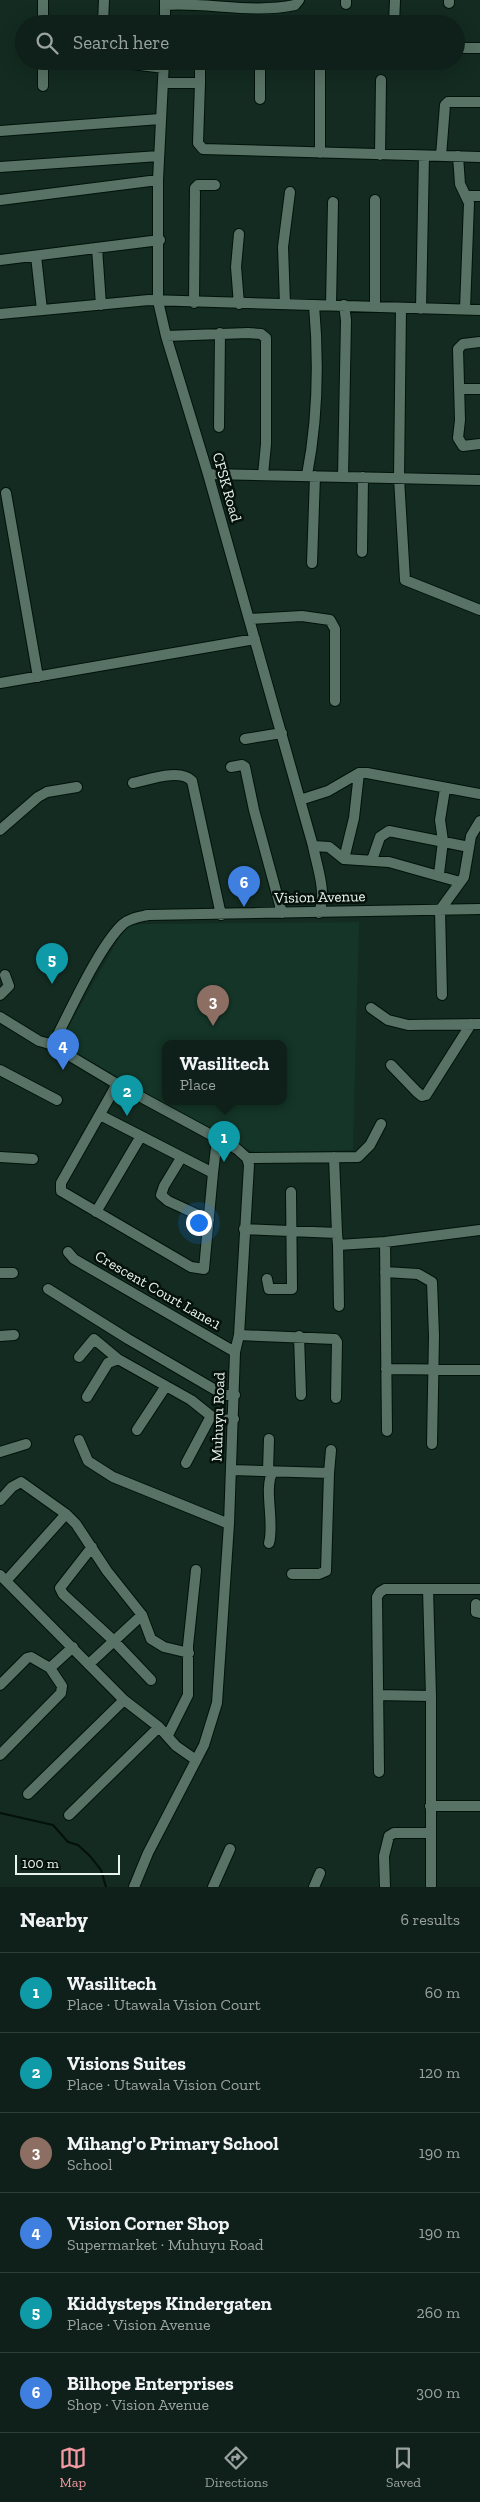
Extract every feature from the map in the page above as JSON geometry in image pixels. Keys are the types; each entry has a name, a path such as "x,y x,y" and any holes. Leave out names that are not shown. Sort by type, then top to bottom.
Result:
{"street":[{"path":"43,0 43,15"},
{"path":"103,15 104,0"},
{"path":"165,15 165,2 193,2 225,7 264,4 295,5 299,0"},
{"path":"394,15 395,0"},
{"path":"465,48 480,48"},
{"path":"43,70 43,86"},
{"name":"CFSK Road","path":"164,70 158,180 160,240 158,301 166,336 208,474 313,846 322,893 322,904 319,913"},
{"path":"200,70 198,143 203,149 480,157"},
{"path":"260,70 260,100"},
{"path":"320,70 320,153"},
{"path":"380,155 382,80"},
{"path":"164,83 200,82"},
{"path":"441,156 445,105 448,102 480,102"},
{"path":"0,131 160,119"},
{"path":"0,167 159,156"},
{"path":"421,309 424,156"},
{"path":"458,156 460,184 469,204 465,309"},
{"path":"0,200 158,180"},
{"path":"194,303 195,188 198,185 215,184"},
{"path":"285,304 283,247 290,192"},
{"path":"467,196 480,196"},
{"path":"374,306 375,200"},
{"path":"331,305 334,202"},
{"path":"239,234 236,267 240,304"},
{"path":"0,260 160,240"},
{"path":"96,248 101,305"},
{"path":"36,256 42,310"},
{"path":"0,314 138,301 480,310"},
{"path":"312,563 311,476 318,386 314,305"},
{"path":"344,305 346,320 344,477"},
{"path":"401,308 399,478 405,580 480,610"},
{"path":"219,426 220,333"},
{"path":"166,336 248,333 261,334 266,338 266,444 263,475"},
{"path":"480,342 463,344 458,349 460,389 460,431 458,438 462,446 480,444"},
{"path":"460,389 480,389"},
{"path":"208,474 480,480"},
{"path":"362,552 363,478"},
{"path":"6,493 38,677"},
{"path":"249,619 302,616 330,620 335,629 335,701"},
{"path":"0,683 255,639"},
{"path":"245,739 282,733"},
{"path":"231,767 242,765 245,767 254,810 282,912"},
{"path":"300,800 340,785 359,774 367,773 480,794"},
{"path":"344,859 354,818 359,774"},
{"path":"132,783 166,776 183,776 192,781 221,915"},
{"path":"0,830 38,797 48,792 77,787"},
{"path":"439,874 443,841 440,820 445,789"},
{"path":"442,995 440,910 460,882 466,870 471,836 480,820"},
{"path":"372,860 380,837 389,832 468,847"},
{"path":"313,846 329,847 344,859 389,862 439,874 460,882"},
{"name":"Vision Avenue","path":"50,1044 56,1038 102,953 122,924 129,920 148,915 480,909"},
{"path":"0,995 9,986 6,974"},
{"path":"371,1008 388,1020 408,1025 476,1024"},
{"path":"0,1017 39,1041 50,1044 117,1084 237,1149 247,1158 294,1156 334,1158 361,1156 370,1145 381,1124"},
{"path":"391,1065 417,1092 422,1096 426,1095 476,1024"},
{"path":"0,1070 57,1100"},
{"path":"117,1084 62,1183 61,1191 198,1269 204,1269 206,1264 217,1139"},
{"path":"100,1115 181,1158 214,1173"},
{"path":"96,1212 141,1136"},
{"path":"0,1156 33,1159"},
{"path":"181,1158 164,1186 161,1196 168,1202 209,1220"},
{"name":"Muhuyu Road","path":"134,1887 148,1854 204,1745 216,1703 229,1524 235,1352 239,1334 244,1229 249,1181 247,1158"},
{"path":"334,1158 339,1306"},
{"path":"267,1279 269,1289 292,1289 291,1192"},
{"path":"244,1229 336,1232"},
{"path":"338,1245 385,1242 480,1230"},
{"path":"385,1242 387,1431"},
{"name":"Crescent Court Lane:1","path":"68,1252 74,1259 235,1352"},
{"path":"386,1272 418,1274 432,1282 434,1320 432,1444"},
{"path":"0,1273 13,1273"},
{"path":"48,1289 128,1339 224,1395 234,1395"},
{"path":"239,1334 330,1338 337,1342 336,1398"},
{"path":"0,1336 14,1335"},
{"path":"300,1336 301,1395"},
{"path":"79,1357 94,1340 118,1359 166,1386 211,1416 222,1420 234,1419"},
{"path":"87,1398 108,1363 118,1359"},
{"path":"386,1368 433,1371 480,1370"},
{"path":"137,1430 166,1386"},
{"path":"186,1462 211,1416"},
{"path":"269,1439 272,1533 269,1543"},
{"path":"79,1440 84,1454 97,1468 114,1477 229,1524"},
{"path":"0,1452 26,1444"},
{"path":"292,1574 319,1574 326,1571 331,1450"},
{"path":"231,1470 329,1473"},
{"path":"0,1500 12,1487 21,1482 66,1514 92,1547 107,1571 142,1615 151,1639 156,1644 189,1653"},
{"path":"66,1514 3,1578 124,1700 158,1726 176,1746 196,1760"},
{"path":"92,1547 60,1588 63,1594 113,1640 151,1680"},
{"path":"168,1735 188,1695 189,1653 196,1570"},
{"path":"379,1772 377,1596 385,1589 480,1589"},
{"path":"428,1589 431,1696 431,1887"},
{"path":"89,1664 142,1615"},
{"path":"50,1668 72,1647"},
{"path":"0,1685 27,1658 31,1657 50,1668 62,1686 61,1693 0,1755"},
{"path":"378,1695 431,1696"},
{"path":"28,1794 124,1700"},
{"path":"69,1815 158,1726"},
{"path":"430,1806 480,1806"},
{"path":"384,1887 384,1856 389,1836 394,1833 431,1833"},
{"path":"213,1887 230,1849"},
{"path":"314,1887 320,1873"}],"shaded area":[{"path":"359,922 353,1150 257,1153 235,1144 165,1105 287,1105 287,1040 162,1040 162,1103 58,1045 119,938 129,926 142,924"}],"waterway":[{"path":"0,1813 53,1825 68,1842 78,1845 90,1856 101,1870 106,1887"}],"place":[{"name":"Bilhope Enterprises","path":"244,907"},
{"name":"Kiddysteps Kindergaten","path":"52,984"},
{"name":"Mihang'o Primary School","path":"213,1026"},
{"name":"Vision Corner Shop","path":"63,1070"},
{"name":"Visions Suites","path":"127,1116"},
{"name":"Wasilitech","path":"224,1162"}]}
